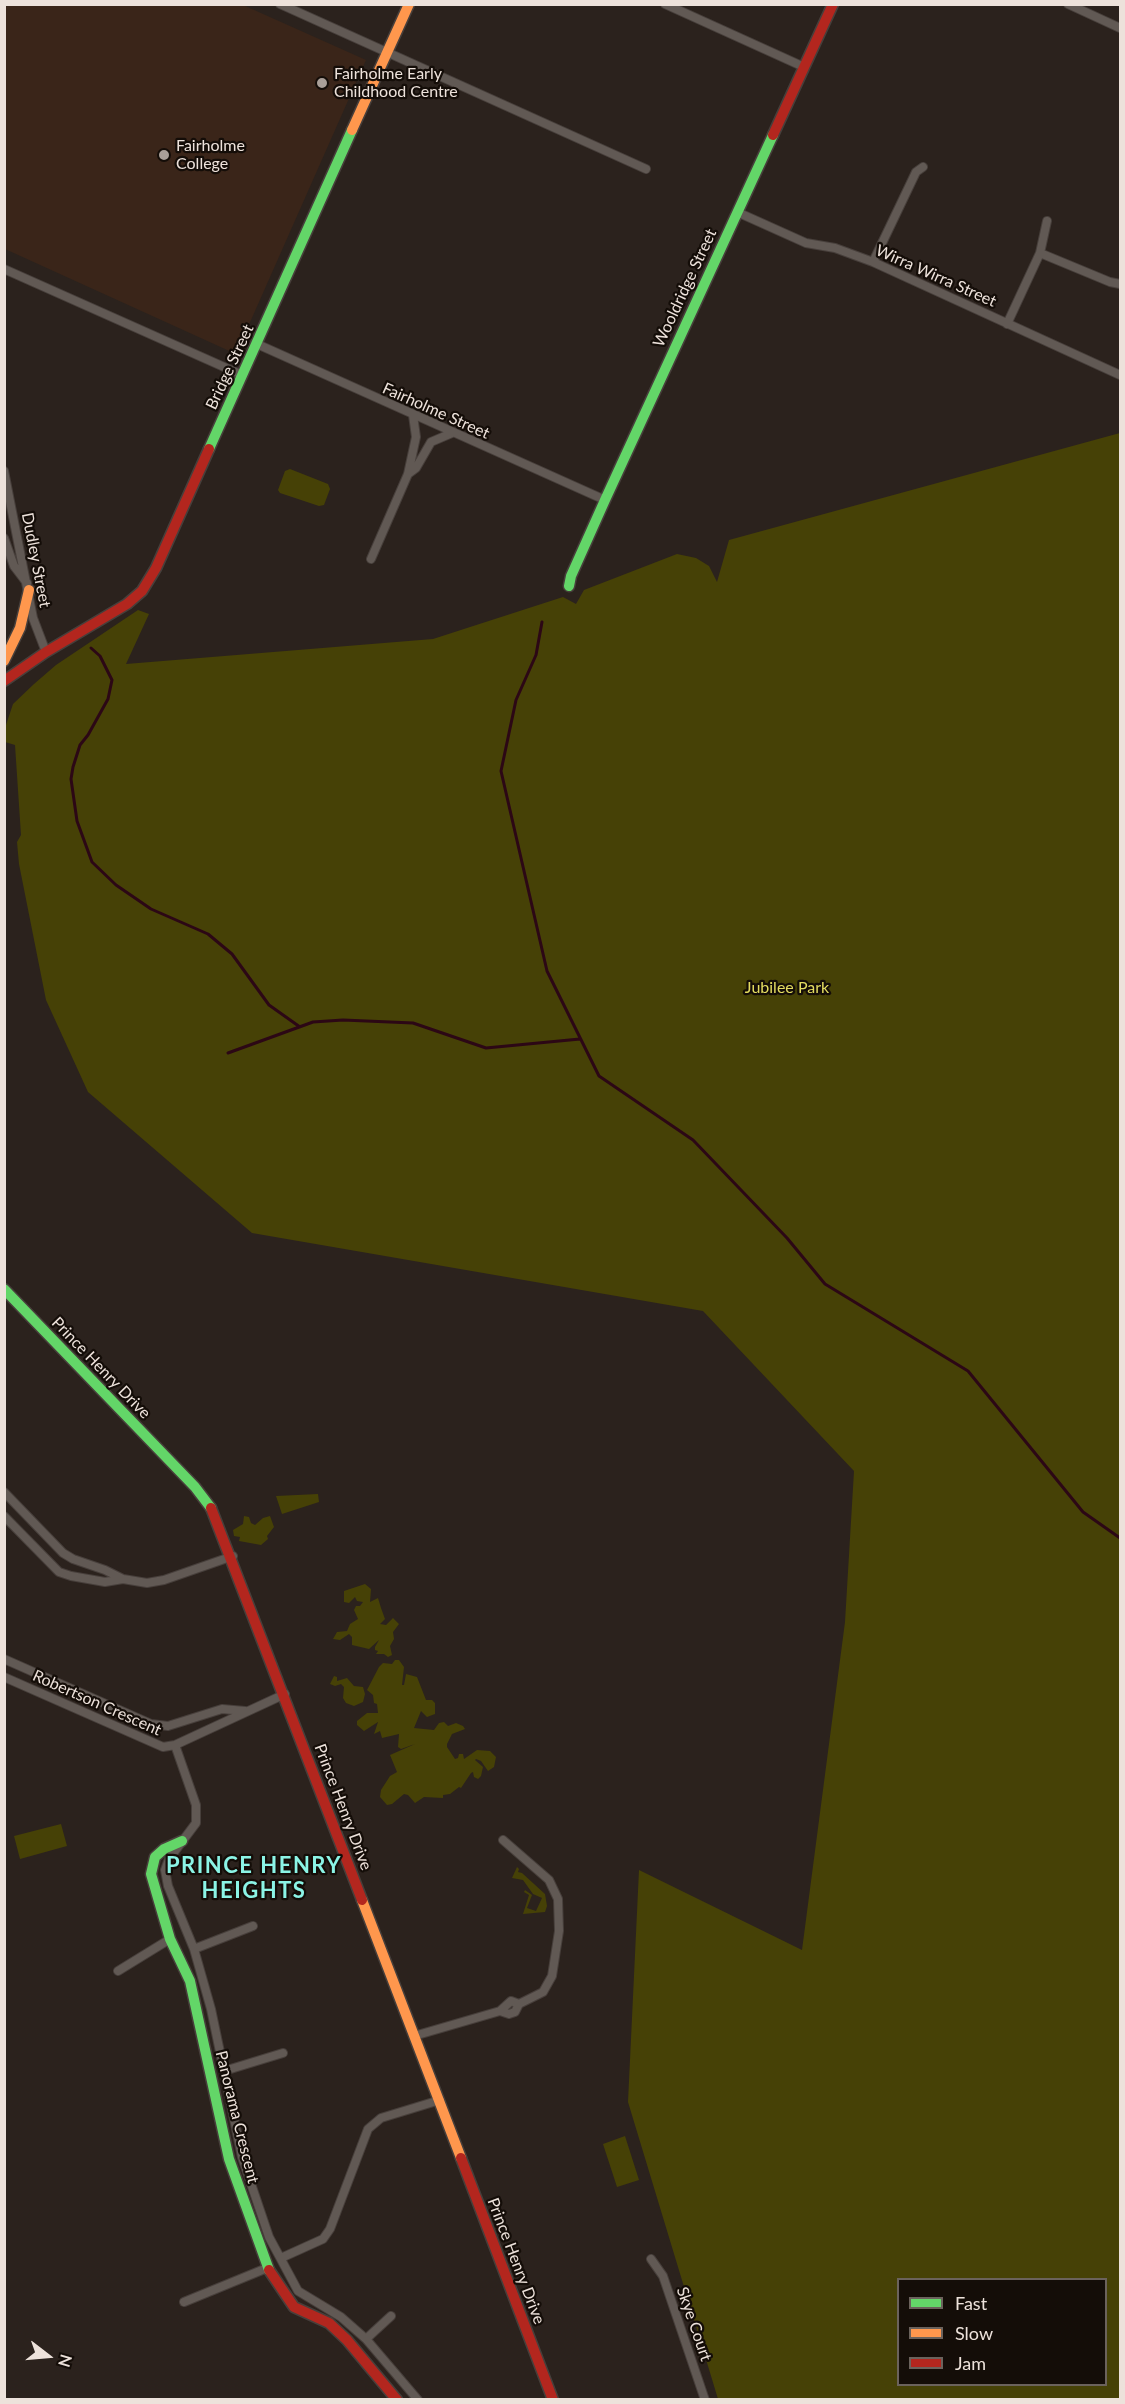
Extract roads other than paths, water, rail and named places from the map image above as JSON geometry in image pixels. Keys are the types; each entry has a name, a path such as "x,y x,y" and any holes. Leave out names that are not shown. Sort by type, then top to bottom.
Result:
{"street":[{"path":"280,4 646,169"},
{"name":"Bridge Street","path":"4,681 46,652 127,604 148,582 409,4"},
{"path":"665,4 804,67"},
{"name":"Wooldridge Street","path":"569,586 571,576 604,500 833,4"},
{"path":"1068,4 1120,28"},
{"path":"873,262 916,172 923,167"},
{"name":"Wirra Wirra Street","path":"737,212 806,243 835,248 873,262 1120,375"},
{"path":"1007,324 1040,253 1047,221"},
{"path":"1040,253 1120,284"},
{"path":"4,269 242,375"},
{"name":"Fairholme Street","path":"257,344 604,500"},
{"path":"371,559 408,474 416,437 413,415"},
{"path":"408,474 416,468 431,442 452,433"},
{"name":"Dudley Street","path":"4,471 37,632 46,652"},
{"path":"4,538 14,566 28,587 20,628 4,661"},
{"name":"Prince Henry Drive","path":"4,1288 207,1501 233,1556 553,2400"},
{"path":"4,1492 63,1553 123,1579 147,1583 164,1580 233,1556"},
{"path":"4,1516 58,1572 105,1582 123,1579"},
{"name":"Robertson Crescent","path":"4,1659 151,1724 168,1726 222,1709 245,1711"},
{"name":"Robertson Crescent","path":"4,1677 163,1746 175,1745 285,1694"},
{"name":"Panorama Crescent","path":"175,1745 196,1805 196,1823 165,1870 168,1886 194,1949 211,2009 242,2157 269,2237 298,2291 341,2317 366,2339 418,2400"},
{"path":"414,2036 500,2011 511,2001 519,2004 543,1992 552,1976 559,1931 558,1899 549,1880 503,1840"},
{"name":"Panorama Crescent","path":"182,1841 164,1849 156,1857 150,1874 170,1939 190,1981 229,2159 267,2268 294,2307 329,2323 397,2400"},
{"path":"194,1949 253,1926"},
{"path":"118,1971 170,1939"},
{"path":"224,2071 283,2053"},
{"path":"281,2258 323,2239 330,2229 368,2129 381,2118 440,2100"},
{"name":"Skye Court","path":"651,2259 663,2276 705,2400"},
{"path":"184,2302 267,2268"},
{"path":"366,2339 391,2316"}],"waterway":[{"path":"542,622 536,655 516,700 501,771 547,971 599,1076 693,1140 787,1238 825,1284 968,1371 1083,1512 1120,1538"},
{"path":"91,648 100,656 112,680 108,699 80,745 71,779 77,821 92,862 116,885 151,909 208,934 232,954 269,1005 300,1027"},
{"path":"228,1053 313,1022 343,1020 413,1023 486,1048 580,1039"}],"place":[{"name":"Fairholme Early Childhood Centre","path":"322,83"},
{"name":"Fairholme College","path":"164,155"}],"district":[{"name":"PRINCE HENRY HEIGHTS","path":"254,1878"}],"park label":[{"name":"Jubilee Park","path":"787,988"}]}
